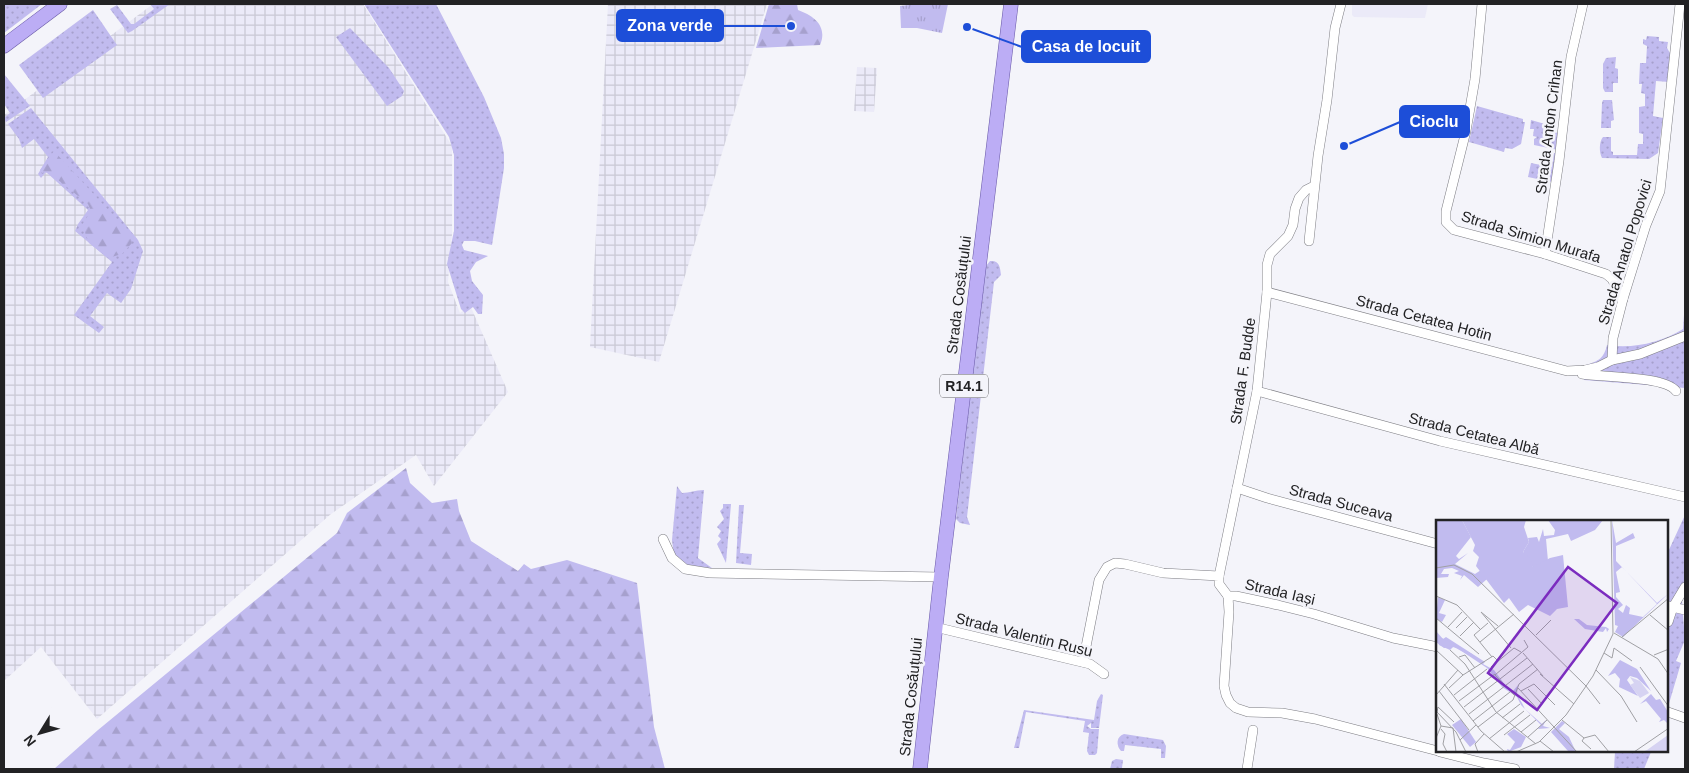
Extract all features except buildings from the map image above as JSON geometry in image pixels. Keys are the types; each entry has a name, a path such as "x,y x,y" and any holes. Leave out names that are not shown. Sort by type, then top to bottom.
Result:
{"main road":[{"path":"4,46 60,4"},
{"name":"Strada Cosăuțului","path":"920,769 935,627 1011,4"}],"street":[{"path":"1309,241 1314,186 1327,100 1335,28 1341,4"},
{"name":"Strada Simion Murafa","path":"1482,4 1475,79 1466,132 1446,211 1446,222 1454,230 1545,254 1584,266 1611,277 1630,277"},
{"name":"Strada Anton Crihan","path":"1545,254 1559,161 1571,57 1583,4"},
{"name":"Strada Anatol Popovici","path":"1612,360 1614,338 1623,299 1646,225 1660,192 1680,4"},
{"name":"Strada F. Budde","path":"1219,576 1257,392 1268,292 1267,265 1270,254 1288,236 1293,225 1295,209 1299,198 1306,190 1314,186"},
{"name":"Strada Simion Murafa","path":"1611,277 1623,299"},
{"name":"Strada Cetatea Hotin","path":"1268,292 1567,370 1585,370 1598,367 1612,360 1640,354 1685,336"},
{"name":"Strada Cetatea Hotin","path":"1574,370 1586,375 1637,379 1664,384 1676,390"},
{"name":"Strada Cetatea Albă","path":"1257,392 1440,441 1685,498"},
{"name":"Strada Suceava","path":"1237,488 1267,498 1436,543"},
{"path":"664,539 672,558 685,569 710,573 941,577"},
{"path":"1083,662 1099,580 1108,567 1115,563 1163,574 1219,576"},
{"name":"Strada Iași","path":"1219,576 1219,584 1228,596 1278,605 1393,638 1436,647"},
{"path":"1685,587 1670,607 1685,610"},
{"path":"1228,596 1229,612 1224,686 1226,696 1236,708 1248,712 1282,713 1315,719 1436,751"},
{"name":"Strada Valentin Rusu","path":"935,627 1083,662 1090,664 1104,674"},
{"path":"1669,712 1685,718"},
{"path":"1247,769 1253,730"},
{"path":"1442,753 1483,766 1515,769"}],"shaded area":[{"path":"153,4 363,4 452,146 452,234 448,282 460,313 470,305 508,392 434,486 416,455 331,514 97,719 41,647 4,681 4,115"},
{"path":"608,4 767,4 659,362 590,347"},
{"path":"1352,4 1428,4 1425,18 1410,18 1354,17 1352,15"},
{"path":"857,67 877,68 874,112 854,111"}],"green space":[{"path":"4,4 42,4 4,33"},
{"path":"150,4 170,4 128,33 110,9 117,5 131,24 134,24 154,9"},
{"path":"364,4 436,4 484,97 501,138 504,168 492,245 475,241 464,241 462,245 464,250 488,256 476,262 470,271 472,281 483,295 482,314 478,314 473,307 465,313 461,309 447,264 454,231 454,155 449,137"},
{"path":"769,4 797,4 798,10 809,15 821,27 822,38 820,45 756,48"},
{"path":"948,4 942,33 917,28 901,28 900,6"},
{"path":"93,10 117,45 43,98 19,65"},
{"path":"350,28 389,68 404,91 402,96 387,106 336,37"},
{"path":"1647,36 1659,37 1659,41 1668,42 1667,48 1670,53 1669,82 1656,81 1653,116 1663,118 1658,153 1649,159 1602,158 1600,147 1603,137 1611,137 1611,151 1613,155 1637,155 1638,144 1643,144 1643,134 1639,133 1639,107 1645,106 1645,94 1641,93 1642,84 1639,84 1640,63 1646,63 1647,46 1643,44 1643,39 1646,40"},
{"path":"1616,57 1615,68 1618,69 1618,83 1613,83 1613,92 1605,92 1603,88 1603,64 1606,58"},
{"path":"4,74 30,106 6,122 4,118 10,113 4,104"},
{"path":"1603,100 1612,100 1614,120 1611,121 1611,128 1601,128"},
{"path":"1477,106 1523,119 1523,122 1525,122 1521,144 1512,149 1505,148 1504,152 1469,142"},
{"path":"31,108 138,240 143,251 131,289 121,303 107,293 90,316 104,327 99,333 74,315 112,262 75,231 88,210 46,172 41,178 38,174 48,157 34,139 22,148 19,139 8,124"},
{"path":"1531,120 1552,126 1552,132 1559,133 1558,150 1534,145 1534,139 1537,137 1533,136 1534,129 1530,129"},
{"path":"54,151 131,235 132,243 122,254 108,258 89,243 82,225 91,211 88,204 52,175 45,172 42,173 40,170"},
{"path":"1554,153 1556,153 1552,182 1544,180 1547,166 1552,167"},
{"path":"1531,163 1546,166 1542,180 1528,177"},
{"path":"990,261 998,263 1001,275 994,282 967,517 970,525 960,523 956,519 983,280 986,266"},
{"path":"1684,315 1685,388 1584,380 1586,365 1600,358 1607,345 1627,346 1646,344 1665,338 1683,329"},
{"path":"406,468 410,483 432,503 457,499 459,511 471,541 518,571 524,564 531,569 567,560 637,583 654,727 665,769 54,769 98,730 337,533 347,513"},
{"path":"677,486 682,493 704,490 698,558 712,568 689,566 674,556 672,540"},
{"path":"723,504 731,504 726,563 717,544 721,539 718,536 721,531 717,527 724,519 720,511 723,508"},
{"path":"739,505 744,505 740,553 752,554 751,565 736,563"},
{"path":"1685,515 1685,595 1682,601 1685,640 1676,661 1681,663 1669,704 1669,550"},
{"path":"1101,694 1103,695 1099,728 1091,728 1091,723 1087,726 1091,729 1099,729 1097,753 1095,755 1089,755 1087,751 1089,733 1083,732 1085,721 1026,712 1019,748 1014,748 1024,710 1094,720 1097,701"},
{"path":"1124,734 1163,740 1166,746 1165,758 1161,758 1161,749 1125,745 1124,751 1121,751 1118,741 1119,737"},
{"path":"1615,753 1651,753 1644,769 1614,769"},
{"path":"1116,759 1123,760 1122,768 1135,769 1110,769 1112,761"}],"place":[{"name":"Zona verde","path":"791,26"},
{"name":"Casa de locuit","path":"967,27"},
{"name":"Cioclu","path":"1344,146"}]}
